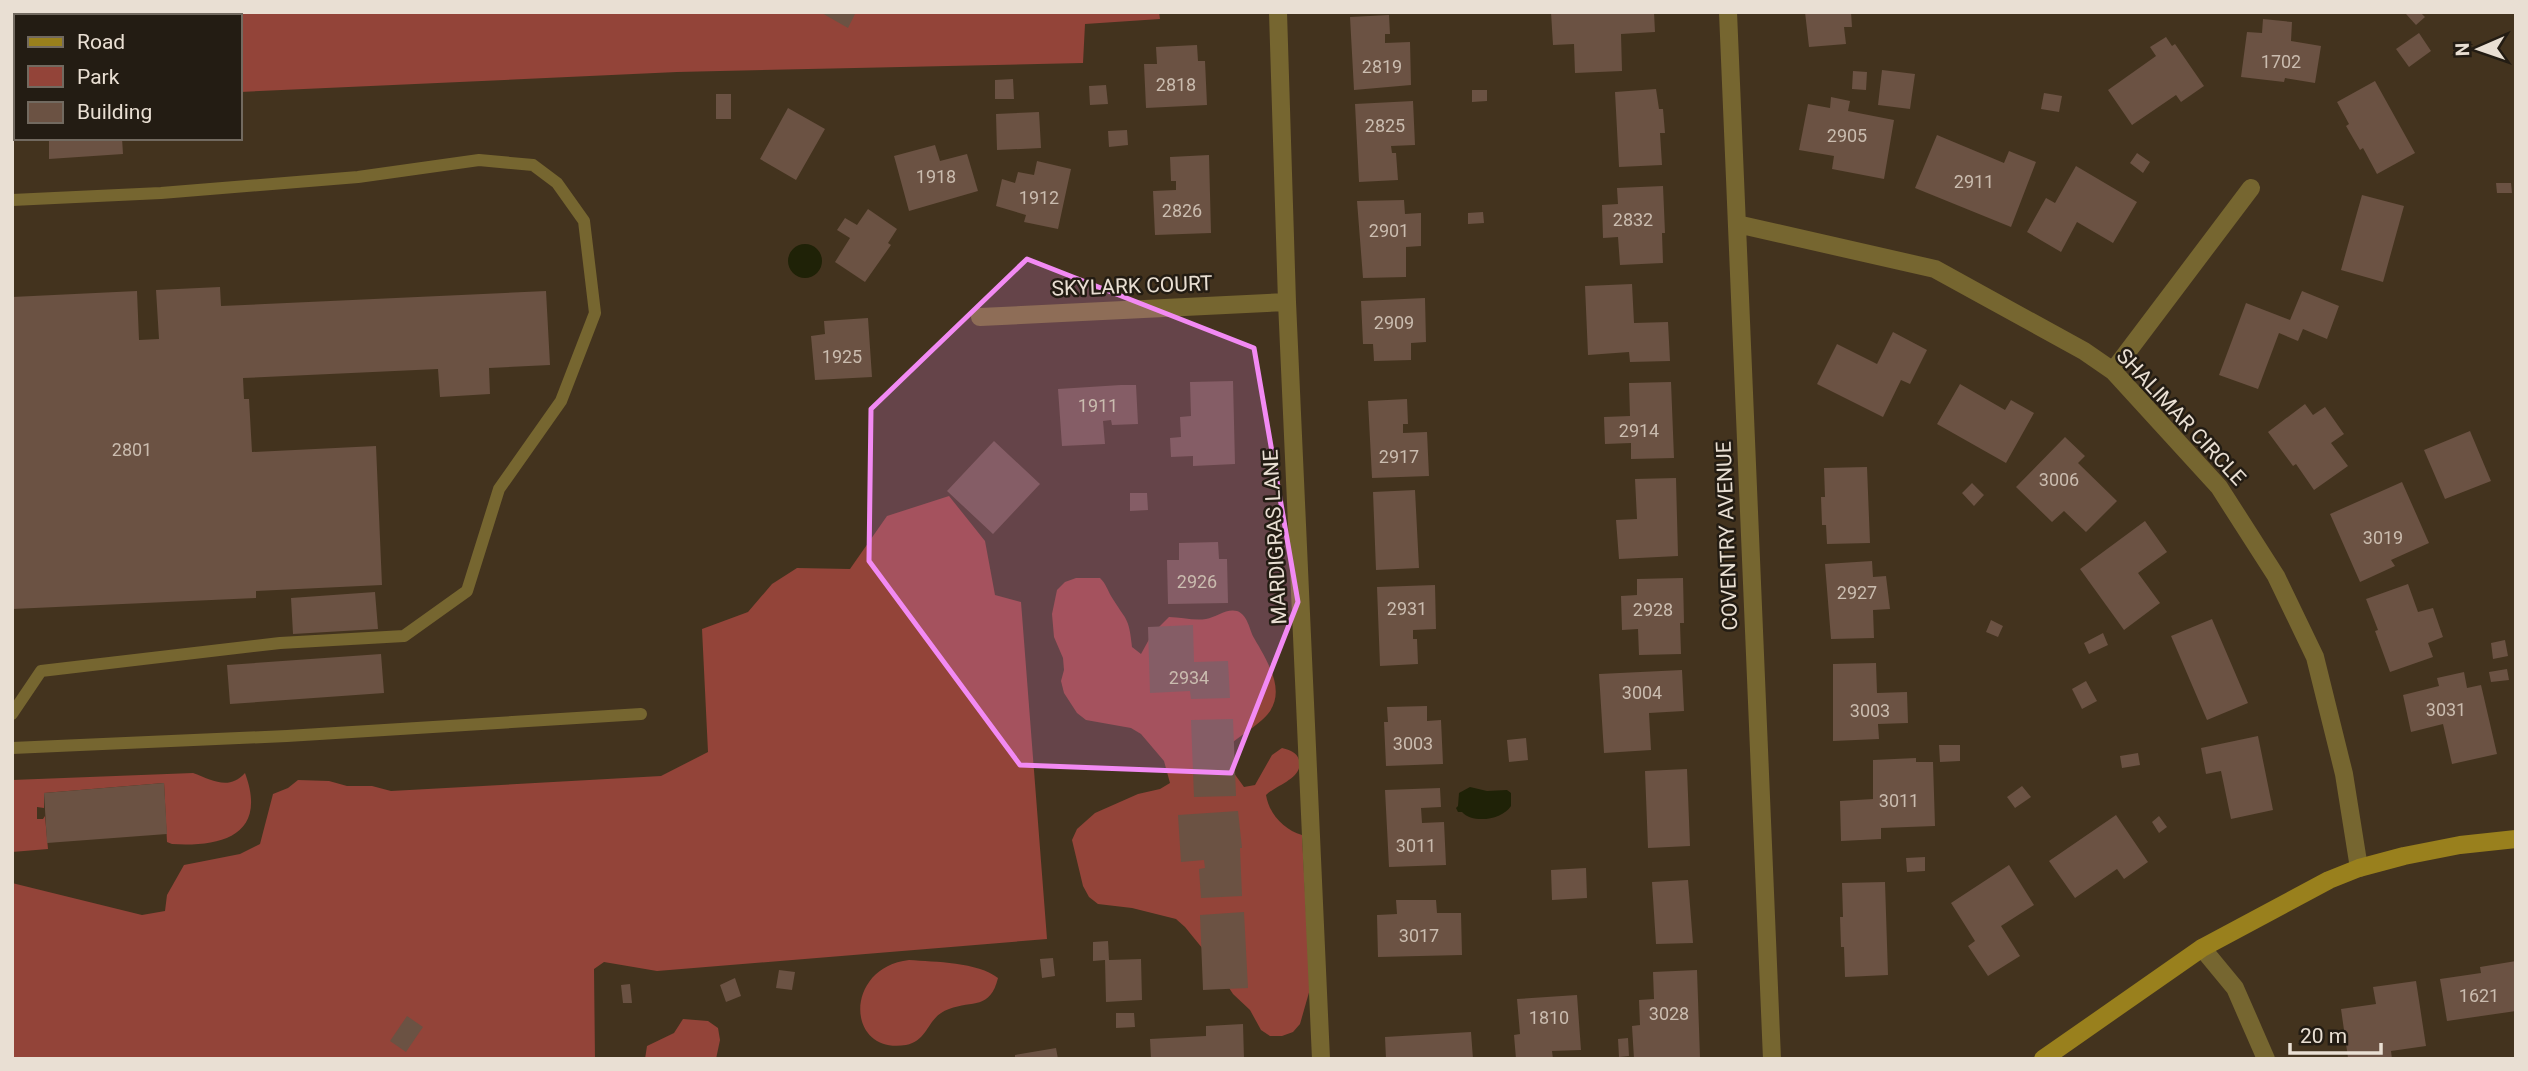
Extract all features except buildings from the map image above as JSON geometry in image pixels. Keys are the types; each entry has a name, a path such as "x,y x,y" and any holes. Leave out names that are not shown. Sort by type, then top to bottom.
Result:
{"street":[{"name":"MARDIGRAS LANE","path":"1278,12 1287,302 1321,1059"},
{"name":"COVENTRY AVENUE","path":"1728,12 1772,1059"},
{"path":"2113,371 2251,188"},
{"name":"SHALIMAR CIRCLE","path":"1737,224 1935,269 2084,351 2113,371 2220,487 2276,576 2315,657 2344,774 2359,868"},
{"name":"SKYLARK COURT","path":"980,317 1287,302"},
{"path":"2043,1059 2202,948 2329,880 2359,868 2460,845 2516,839"},
{"path":"2202,948 2235,988 2266,1059"}],"lane":[{"path":"12,200 161,193 358,177 479,160 533,165 557,183 584,221 595,313 561,401 499,489 467,591 404,636 280,643 41,671 12,714"},
{"path":"12,748 287,736 641,714"}],"highlighted area":[{"path":"1027,259 1254,348 1298,602 1231,773 1020,765 869,561 871,409"}],"green space":[{"path":"12,12 1159,12 1160,19 1085,24 1083,63 677,72 242,92 242,14 14,14 12,31"},
{"path":"949,496 985,541 995,595 1021,602 1047,939 657,971 604,962 594,969 595,1059 12,1059 12,883 142,915 165,911 167,895 184,865 240,854 260,844 273,794 298,780 372,786 391,791 661,776 708,752 702,629 748,612 772,584 797,568 850,569 887,516"},
{"path":"1076,578 1102,580 1126,619 1132,647 1141,654 1152,634 1169,617 1201,619 1233,610 1246,619 1266,658 1274,680 1275,701 1262,720 1227,747 1231,769 1244,787 1255,785 1272,755 1282,748 1295,753 1299,760 1297,772 1266,795 1270,809 1278,820 1302,835 1310,989 1300,1024 1293,1032 1270,1036 1261,1030 1250,1010 1233,994 1207,954 1176,919 1132,908 1098,904 1089,897 1083,886 1072,840 1077,829 1095,813 1170,783 1164,761 1141,734 1131,728 1086,720 1077,713 1064,693 1061,681 1063,658 1054,637 1052,614 1057,590 1065,582"},
{"path":"193,773 227,783 245,773 251,794 250,811 245,824 236,833 208,843 167,842 164,783 44,793 44,808 37,807 37,819 43,819 45,816 48,849 12,852 12,780"},
{"path":"909,960 968,966 998,978 995,988 985,999 942,1013 914,1042 906,1045 886,1045 872,1037 863,1024 860,1009 863,993 873,978 888,966"},
{"path":"683,1019 708,1021 718,1028 720,1040 716,1059 645,1059 647,1046 674,1033"}],"shaded area":[{"path":"805,244 817,249 822,261 817,273 805,278 793,273 788,261 793,249"},
{"path":"1470,787 1487,791 1507,790 1511,793 1511,806 1501,815 1487,819 1473,818 1458,812 1456,808 1459,793"}]}
